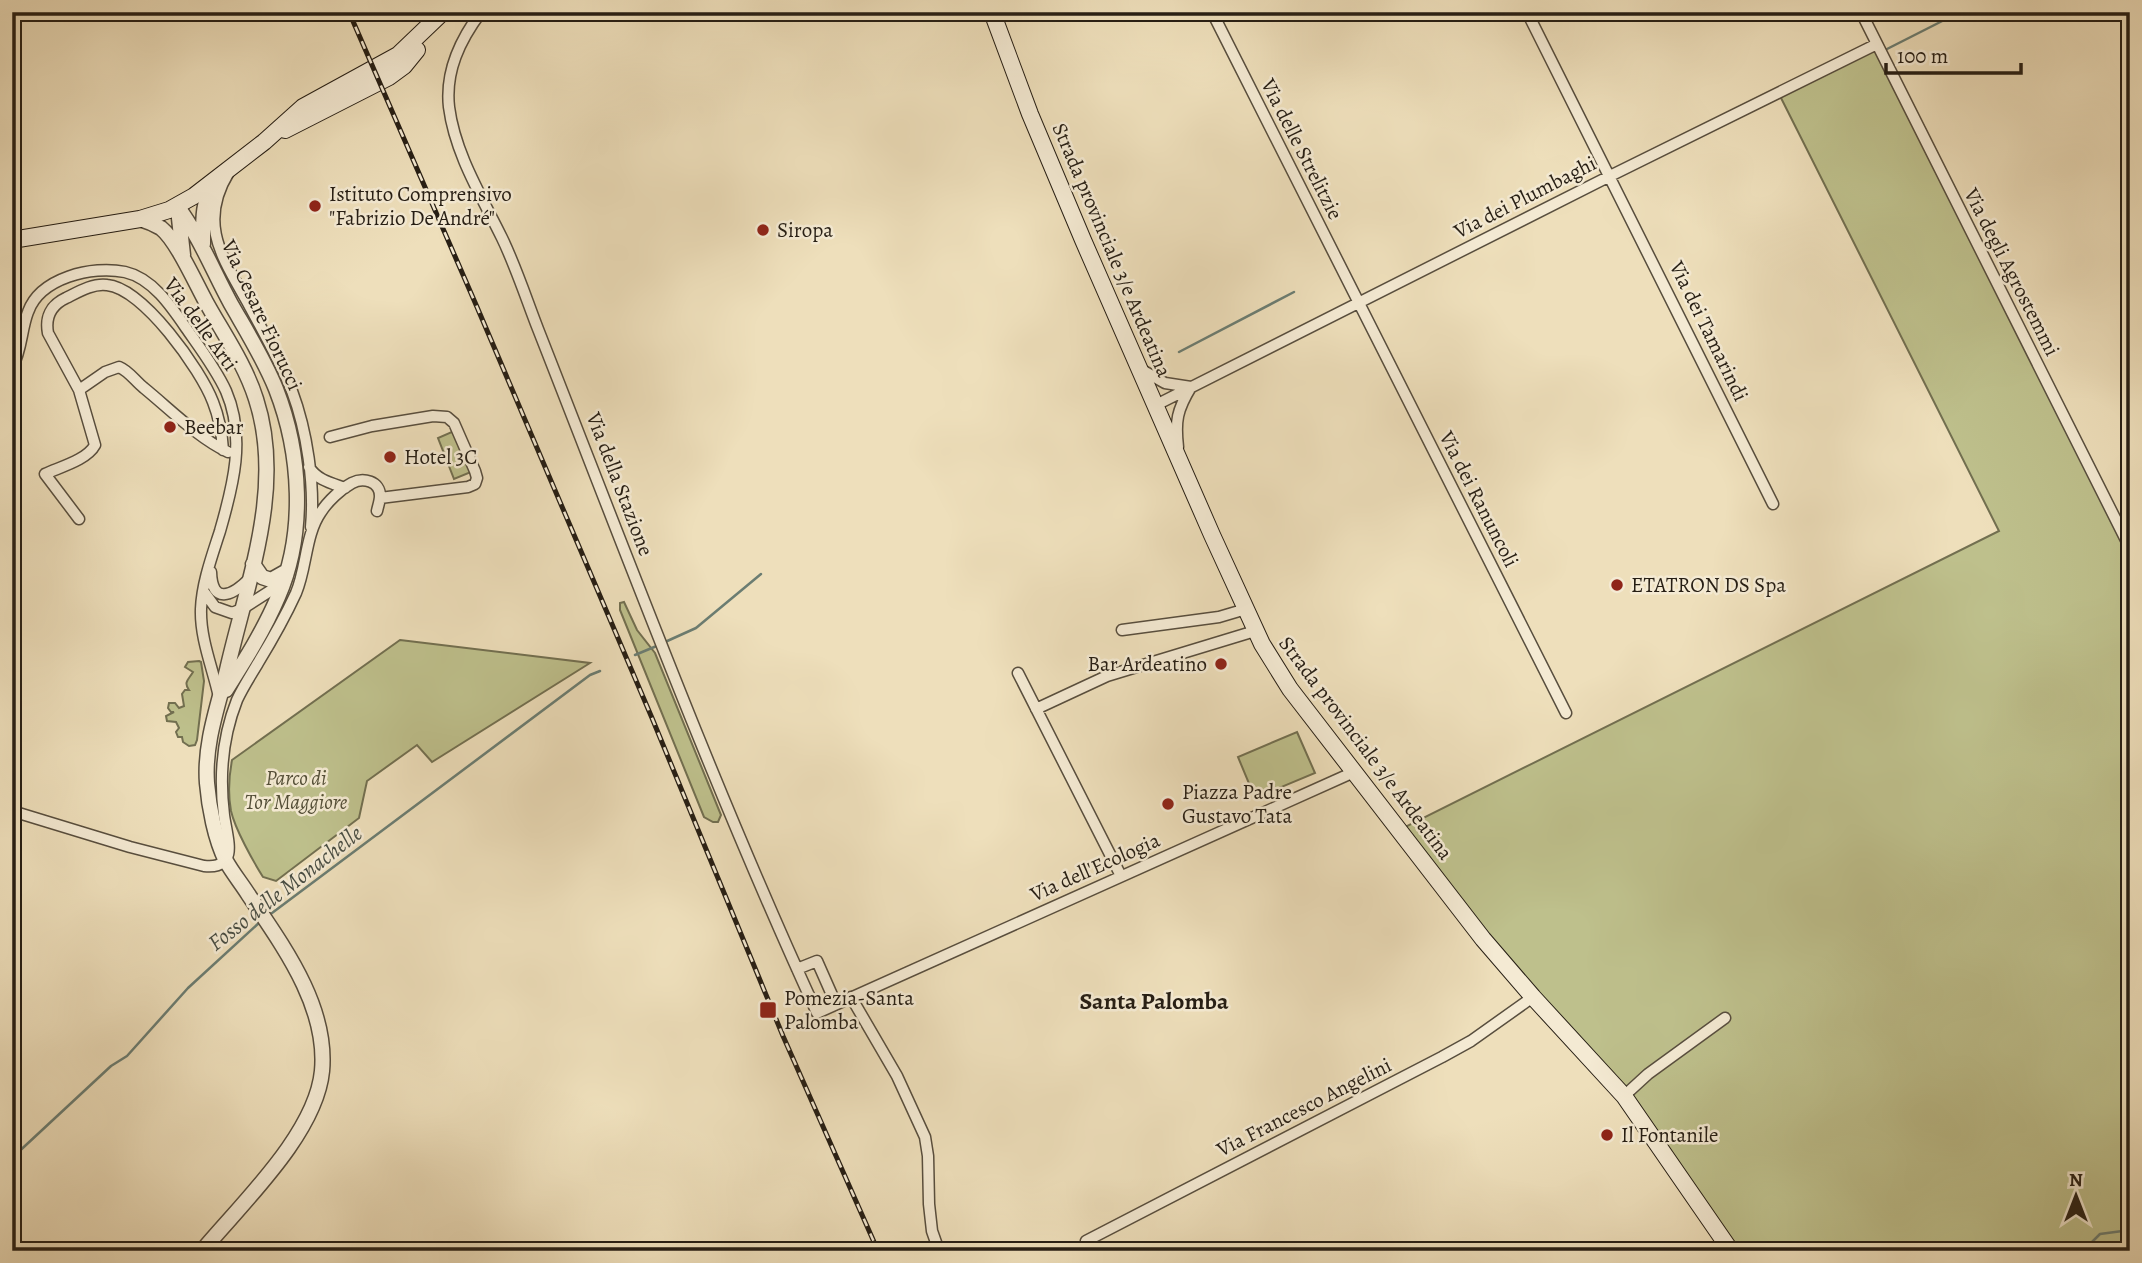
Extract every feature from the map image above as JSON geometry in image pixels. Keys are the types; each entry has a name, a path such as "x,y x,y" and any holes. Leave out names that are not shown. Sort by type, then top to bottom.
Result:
{"main road":[{"name":"Strada provinciale 3/e Ardeatina","path":"992,12 1030,114 1255,631 1290,689 1483,939 1624,1096 1731,1251"},
{"path":"12,240 140,219 177,206 214,183 264,142 394,74 412,56 439,17"}],"street":[{"name":"Via della Stazione","path":"481,12 460,44 451,75 449,107 465,162 513,264 707,760 797,969 817,1013 836,1004"},
{"name":"Via delle Strelitzie","path":"1212,12 1359,303"},
{"name":"Via dei Tamarindi","path":"1527,12 1773,504"},
{"name":"Via degli Agrostemmi","path":"1861,12 2130,548"},
{"name":"Via dei Plumbaghi","path":"1156,405 1877,44"},
{"path":"232,167 217,198 215,228 220,253 234,293"},
{"name":"Via Cesare Fiorucci","path":"214,183 205,204 203,249 234,293 264,362 286,394 294,458 296,509 292,548 285,577 254,645 220,700"},
{"path":"177,206 194,229 203,249"},
{"path":"177,206 184,263"},
{"name":"Via Cesare Fiorucci","path":"140,219 154,224 164,232 184,263 242,367 258,405 267,474 263,515 211,736 207,769 210,804 225,860 274,932 313,1006 322,1046 320,1085 286,1152 202,1251"},
{"name":"Via delle Arti","path":"12,368 29,308 43,290 65,279 111,271 133,274 145,280 183,324 216,373 231,406 237,441 237,456 224,517 210,562 201,610 202,631 220,700"},
{"path":"79,519 46,474 83,456 94,447 94,438 79,390 49,336 48,316 56,304 65,298 96,285 114,286 147,307 202,382 216,413 223,450"},
{"name":"Via dei Ranuncoli","path":"1359,303 1566,713"},
{"path":"79,390 105,372 123,368 211,444 237,456"},
{"path":"1140,369 1165,383 1191,387 1178,413 1176,424 1179,458"},
{"path":"12,811 204,866 216,867 225,860 229,851 221,778 226,735 241,693 296,592 305,566 311,534 312,509 304,434 286,394"},
{"path":"330,437 372,426 433,416 447,417 454,423 475,471 475,484 380,498"},
{"path":"309,467 313,474 345,488"},
{"path":"311,534 320,513 356,481 368,481 379,488 377,511"},
{"path":"296,509 312,509"},
{"path":"210,562 212,583 220,594 235,592 249,579"},
{"path":"253,564 262,577 271,580 285,577"},
{"path":"204,592 219,610 232,613 242,609 285,577"},
{"path":"1122,630 1219,617 1246,609"},
{"path":"1036,709 1107,676 1255,631"},
{"path":"1018,673 1121,876"},
{"name":"Via dell'Ecologia","path":"851,997 1354,772"},
{"path":"797,969 817,961 836,1004 851,997 897,1076 925,1137 932,1231 939,1251"},
{"name":"Via Francesco Angelini","path":"1086,1241 1442,1058 1533,997"},
{"path":"1624,1096 1648,1074 1726,1018"}],"green space":[{"path":"1877,44 2130,548 2130,1251 1731,1251 1652,1135 1399,830 1999,531 1778,92"},
{"path":"454,431 471,472 454,479 438,438"},
{"path":"624,602 637,630 655,653 721,815 718,822 704,817 620,610 620,603"},
{"name":"Parco di Tor Maggiore","path":"400,640 590,663 432,762 417,745 367,781 359,818 276,881 263,877 240,836 231,811 229,786 232,760"},
{"path":"199,661 204,681 197,740 195,745 189,746 183,742 182,737 178,737 176,732 179,728 176,722 167,721 166,716 174,712 168,708 169,703 175,703 179,708 184,706 182,694 189,690 187,683 193,672 185,667 188,662"},
{"path":"1297,732 1315,773 1255,798 1238,757"}],"waterway":[{"name":"Fosso delle Monachelle","path":"1887,49 1960,12"},
{"name":"Fosso delle Monachelle","path":"1179,352 1294,292"},
{"name":"Fosso delle Monachelle","path":"665,642 696,628 761,574"},
{"name":"Fosso delle Monachelle","path":"635,655 659,645"},
{"name":"Fosso delle Monachelle","path":"268,916 590,675 600,671"},
{"name":"Fosso delle Monachelle","path":"12,1158 111,1066 127,1056 188,988 260,922"},
{"path":"2083,1251 2100,1234 2130,1230"}],"railway":[{"path":"349,12 652,718 783,1036 878,1251"}],"place":[{"name":"Istituto Comprensivo \"Fabrizio De André\"","path":"315,206"},
{"name":"Siropa","path":"763,230"},
{"name":"Beebar","path":"170,427"},
{"name":"Hotel 3C","path":"390,457"},
{"name":"ETATRON DS Spa","path":"1617,585"},
{"name":"Bar Ardeatino","path":"1221,664"},
{"name":"Piazza Padre Gustavo Tata","path":"1168,804"},
{"name":"Pomezia-Santa Palomba","path":"768,1010"},
{"name":"Il Fontanile","path":"1607,1135"}],"district":[{"name":"Santa Palomba","path":"1154,1001"}]}
